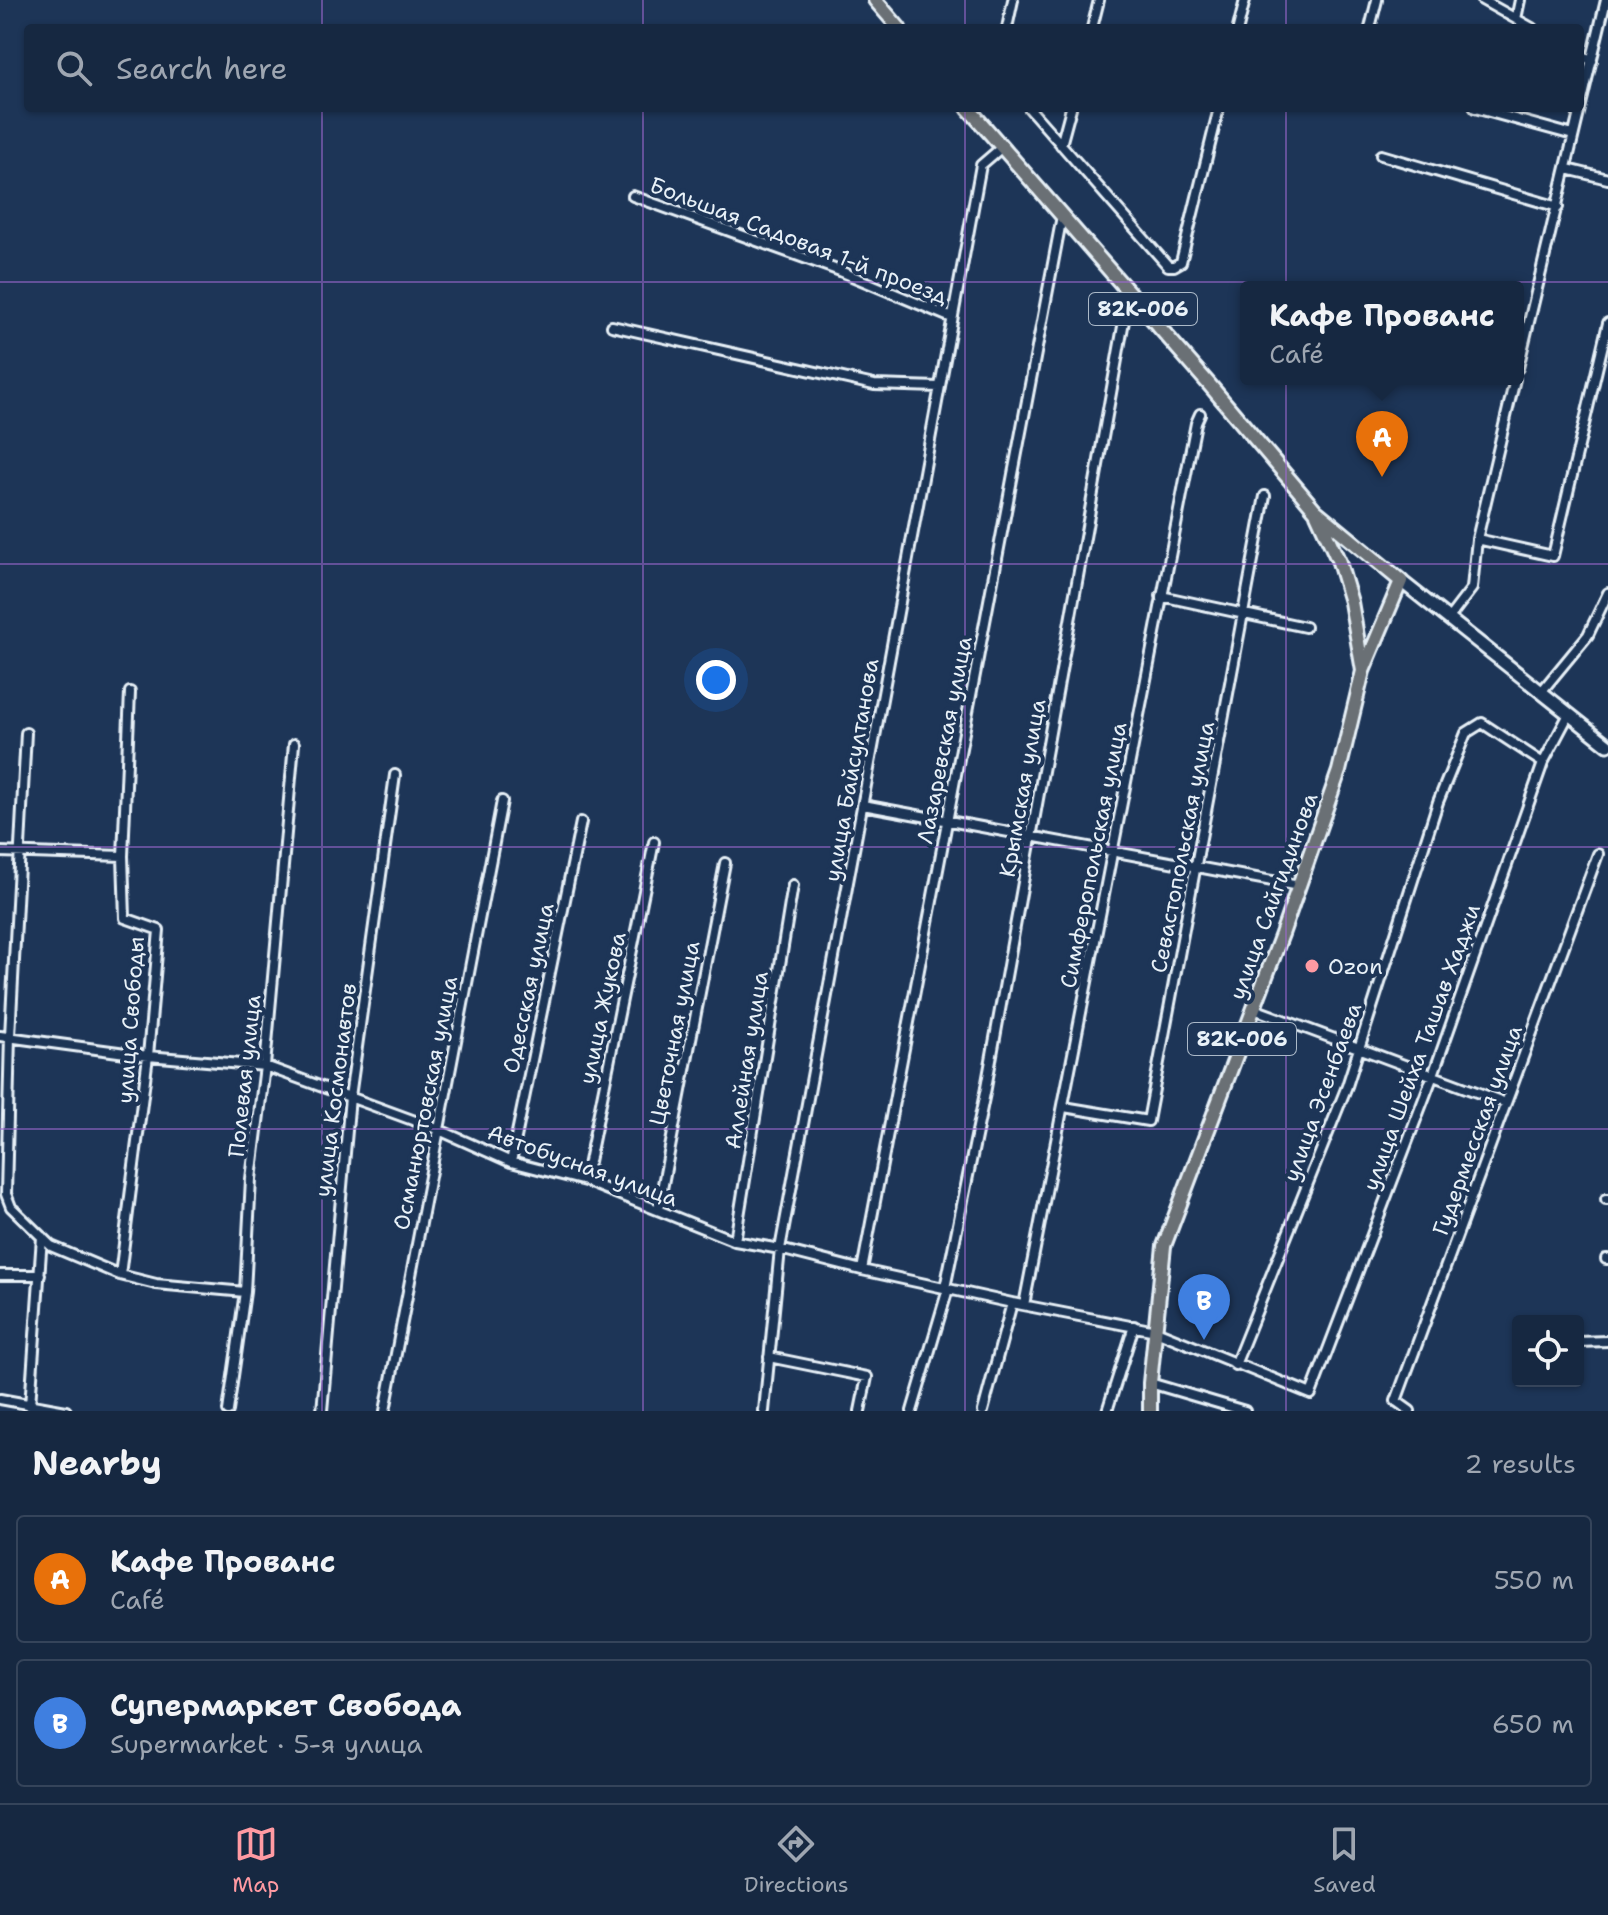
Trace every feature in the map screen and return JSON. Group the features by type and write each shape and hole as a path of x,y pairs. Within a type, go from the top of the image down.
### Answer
{"main road":[{"path":"875,0 896,24"},
{"name":"82К-006","path":"971,112 1316,511 1339,562 1351,602 1363,671"},
{"path":"1316,511 1608,745"},
{"name":"улица Сайгидинова","path":"1150,1411 1164,1246 1299,886 1339,771 1363,671 1401,581"}],"street":[{"path":"1008,24 1013,0"},
{"path":"1093,24 1099,0"},
{"path":"1239,24 1245,0"},
{"path":"1371,24 1377,0"},
{"path":"1482,0 1525,24"},
{"path":"1516,19 1520,0"},
{"path":"1584,92 1606,0"},
{"path":"1584,56 1592,61"},
{"path":"1032,112 1168,266 1181,262 1218,112"},
{"path":"1061,145 1070,112"},
{"path":"1490,112 1573,135"},
{"path":"1524,344 1579,112"},
{"name":"улица Байсултанова","path":"764,1411 780,1249 939,387 981,165 1002,147"},
{"path":"1381,155 1558,207"},
{"path":"1567,169 1608,179"},
{"name":"Большая Садовая 1-й проезд","path":"633,196 840,271 952,318"},
{"name":"Лазаревская улица","path":"862,1270 1062,216"},
{"name":"Крымская улица","path":"912,1411 947,1288 986,1088 1129,293"},
{"path":"1477,539 1553,556 1608,323"},
{"path":"612,326 874,385 939,387"},
{"path":"1449,618 1472,588 1477,539 1514,385"},
{"name":"Симферопольская улица","path":"1024,1305 1161,596 1200,414"},
{"name":"Севастопольская улица","path":"1064,1107 1148,1121 1265,496"},
{"path":"1541,692 1588,635 1608,593"},
{"path":"1161,596 1305,627"},
{"name":"улица Свободы","path":"120,1275 148,1056 159,930 125,918 123,856 130,692"},
{"name":"улица Шейха Ташав Хаджи","path":"1311,1394 1433,1075 1543,763 1569,714"},
{"name":"улица Эсенбаева","path":"1235,1365 1361,1047 1438,802 1466,733 1482,723 1543,763"},
{"path":"26,733 21,853 5,1036 6,1194 11,1207 51,1246 120,1275 156,1284 245,1292"},
{"name":"Полевая улица","path":"228,1411 245,1292 251,1179 265,1066 294,744"},
{"name":"улица Космонавтов","path":"322,1411 350,1097 395,775"},
{"name":"Османюртовская улица","path":"385,1411 502,801"},
{"path":"863,805 1299,886"},
{"name":"Одесская улица","path":"511,1162 581,822"},
{"name":"улица Жукова","path":"585,1181 654,842"},
{"path":"0,852 123,856"},
{"name":"Гудермесская улица","path":"1410,1411 1396,1401 1598,854"},
{"name":"Цветочная улица","path":"658,1210 725,863"},
{"name":"Аллейная улица","path":"735,1241 793,885"},
{"path":"1254,1009 1506,1103"},
{"name":"Автобусная улица","path":"5,1036 148,1056 265,1066 437,1129 511,1162 585,1181 735,1241 1012,1303 1156,1331 1311,1394"},
{"path":"30,1406 42,1237"},
{"path":"0,1275 40,1275"},
{"path":"983,1411 1012,1303"},
{"path":"1107,1411 1134,1326"},
{"path":"1584,1342 1608,1341"},
{"path":"769,1357 867,1377 860,1411"},
{"path":"1150,1383 1245,1411"},
{"path":"0,1399 66,1411"}],"place":[{"name":"Кафе Прованс","path":"1382,477"},
{"name":"Ozon","path":"1312,966"},
{"name":"Супермаркет Свобода","path":"1204,1340"}]}
